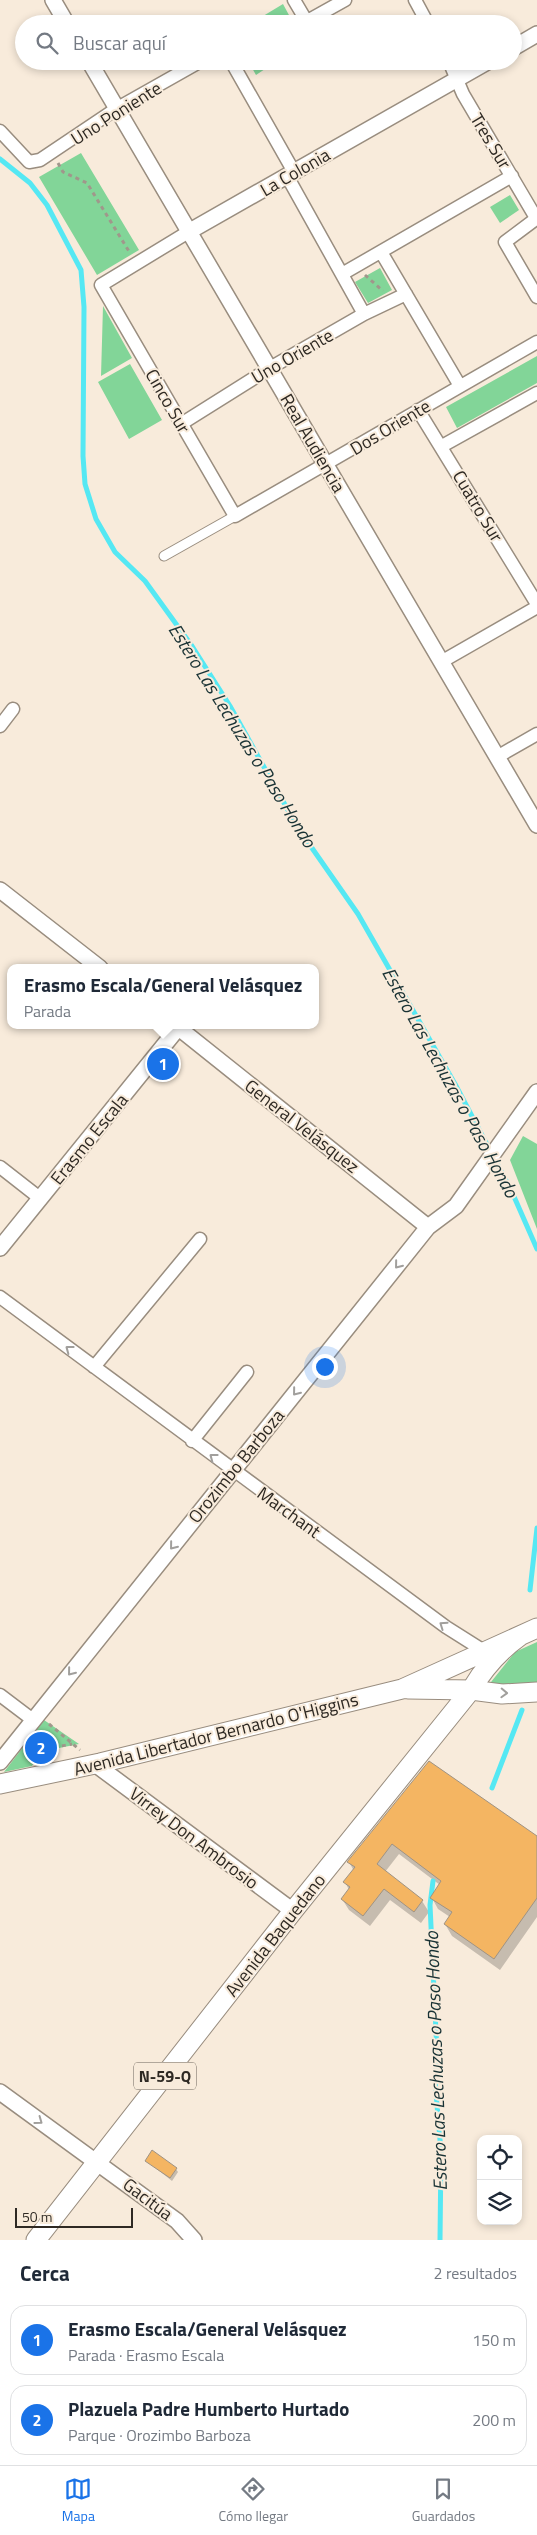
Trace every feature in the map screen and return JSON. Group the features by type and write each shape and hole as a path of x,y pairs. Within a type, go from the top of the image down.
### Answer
{"main road":[{"name":"Avenida Libertador Bernardo O'Higgins","path":"0,1784 97,1764 402,1689 529,1632"},
{"name":"Avenida Baquedano","path":"36,2240 293,1911 471,1690 496,1656 529,1632"},
{"name":"Avenida Libertador Bernardo O'Higgins","path":"402,1689 471,1690 502,1694 537,1692"}],"street":[{"path":"294,0 301,15"},
{"path":"318,15 345,0"},
{"path":"415,0 423,15"},
{"path":"55,1 62,15"},
{"path":"522,43 537,34"},
{"name":"Real Audiencia","path":"93,70 537,825"},
{"name":"Uno Poniente","path":"0,130 30,162 40,160 116,110 185,70"},
{"path":"236,70 364,314"},
{"name":"Tres Sur","path":"453,70 537,218"},
{"name":"La Colonia","path":"102,285 290,174 474,70"},
{"path":"342,274 512,176"},
{"path":"537,218 505,242 537,297"},
{"path":"381,252 460,386"},
{"name":"Cinco Sur","path":"102,285 235,516"},
{"name":"Uno Oriente","path":"181,424 270,368 364,314 406,294"},
{"name":"Dos Oriente","path":"164,556 326,465 537,342"},
{"path":"442,446 537,393"},
{"name":"Cuatro Sur","path":"418,410 442,446 537,605"},
{"path":"442,662 537,605"},
{"path":"0,726 13,709"},
{"path":"497,757 537,734"},
{"path":"0,890 95,964"},
{"name":"Erasmo Escala","path":"0,1248 41,1199 174,1029"},
{"name":"General Velásquez","path":"179,1029 428,1227"},
{"name":"Orozimbo Barboza","path":"0,1762 428,1227 448,1215 478,1177 537,1092"},
{"path":"0,1167 41,1199"},
{"path":"94,1367 200,1239"},
{"name":"Marchant","path":"0,1297 232,1471 446,1627 484,1651"},
{"path":"192,1441 247,1372"},
{"path":"0,1695 33,1720"},
{"name":"Virrey Don Ambrosio","path":"97,1764 293,1911"},
{"name":"Gacitúa","path":"0,2092 177,2221 194,2240"}],"path":[{"path":"53,153 63,172 87,183 136,264"},
{"path":"356,266 394,301"},
{"path":"50,1727 97,1764"},
{"path":"29,1764 34,1751 72,1744"}],"green space":[{"path":"283,4 289,15 265,15"},
{"path":"253,70 264,70 256,75"},
{"path":"81,153 139,250 97,275 39,177"},
{"path":"510,195 519,210 500,223 490,207"},
{"path":"380,268 392,290 368,303 355,282"},
{"path":"103,306 132,358 101,376"},
{"path":"537,356 537,383 457,428 446,407"},
{"path":"130,364 162,420 129,439 98,382"},
{"path":"523,1136 537,1144 537,1229 510,1160"},
{"path":"537,1642 537,1682 487,1687 515,1652"},
{"path":"44,1720 79,1744 39,1752 32,1766 4,1772"}],"building":[{"path":"429,1761 537,1836 537,1898 494,1959 444,1924 452,1912 430,1898 441,1881 392,1844 377,1864 423,1900 414,1912 384,1889 363,1916 341,1899 350,1887 343,1882 355,1867 347,1862"},
{"path":"152,2150 177,2168 170,2178 145,2161"}],"waterway":[{"name":"Estero Las Lechuzas o Paso Hondo","path":"0,159 30,183 47,205 81,270 84,307 83,456 85,484 96,519 115,552 145,581 192,646 230,706 298,828 358,914 455,1084 512,1192 537,1249"},
{"name":"Estero Las Lechuzas o Paso Hondo","path":"530,1590 537,1528"},
{"name":"Estero Las Lechuzas o Paso Hondo","path":"492,1788 522,1710"},
{"name":"Estero Las Lechuzas o Paso Hondo","path":"433,1881 430,1905 437,2053 435,2082 441,2151 440,2240"}],"place":[{"name":"Erasmo Escala/General Velásquez","path":"163,1064"},
{"name":"Plazuela Padre Humberto Hurtado","path":"41,1748"}]}
